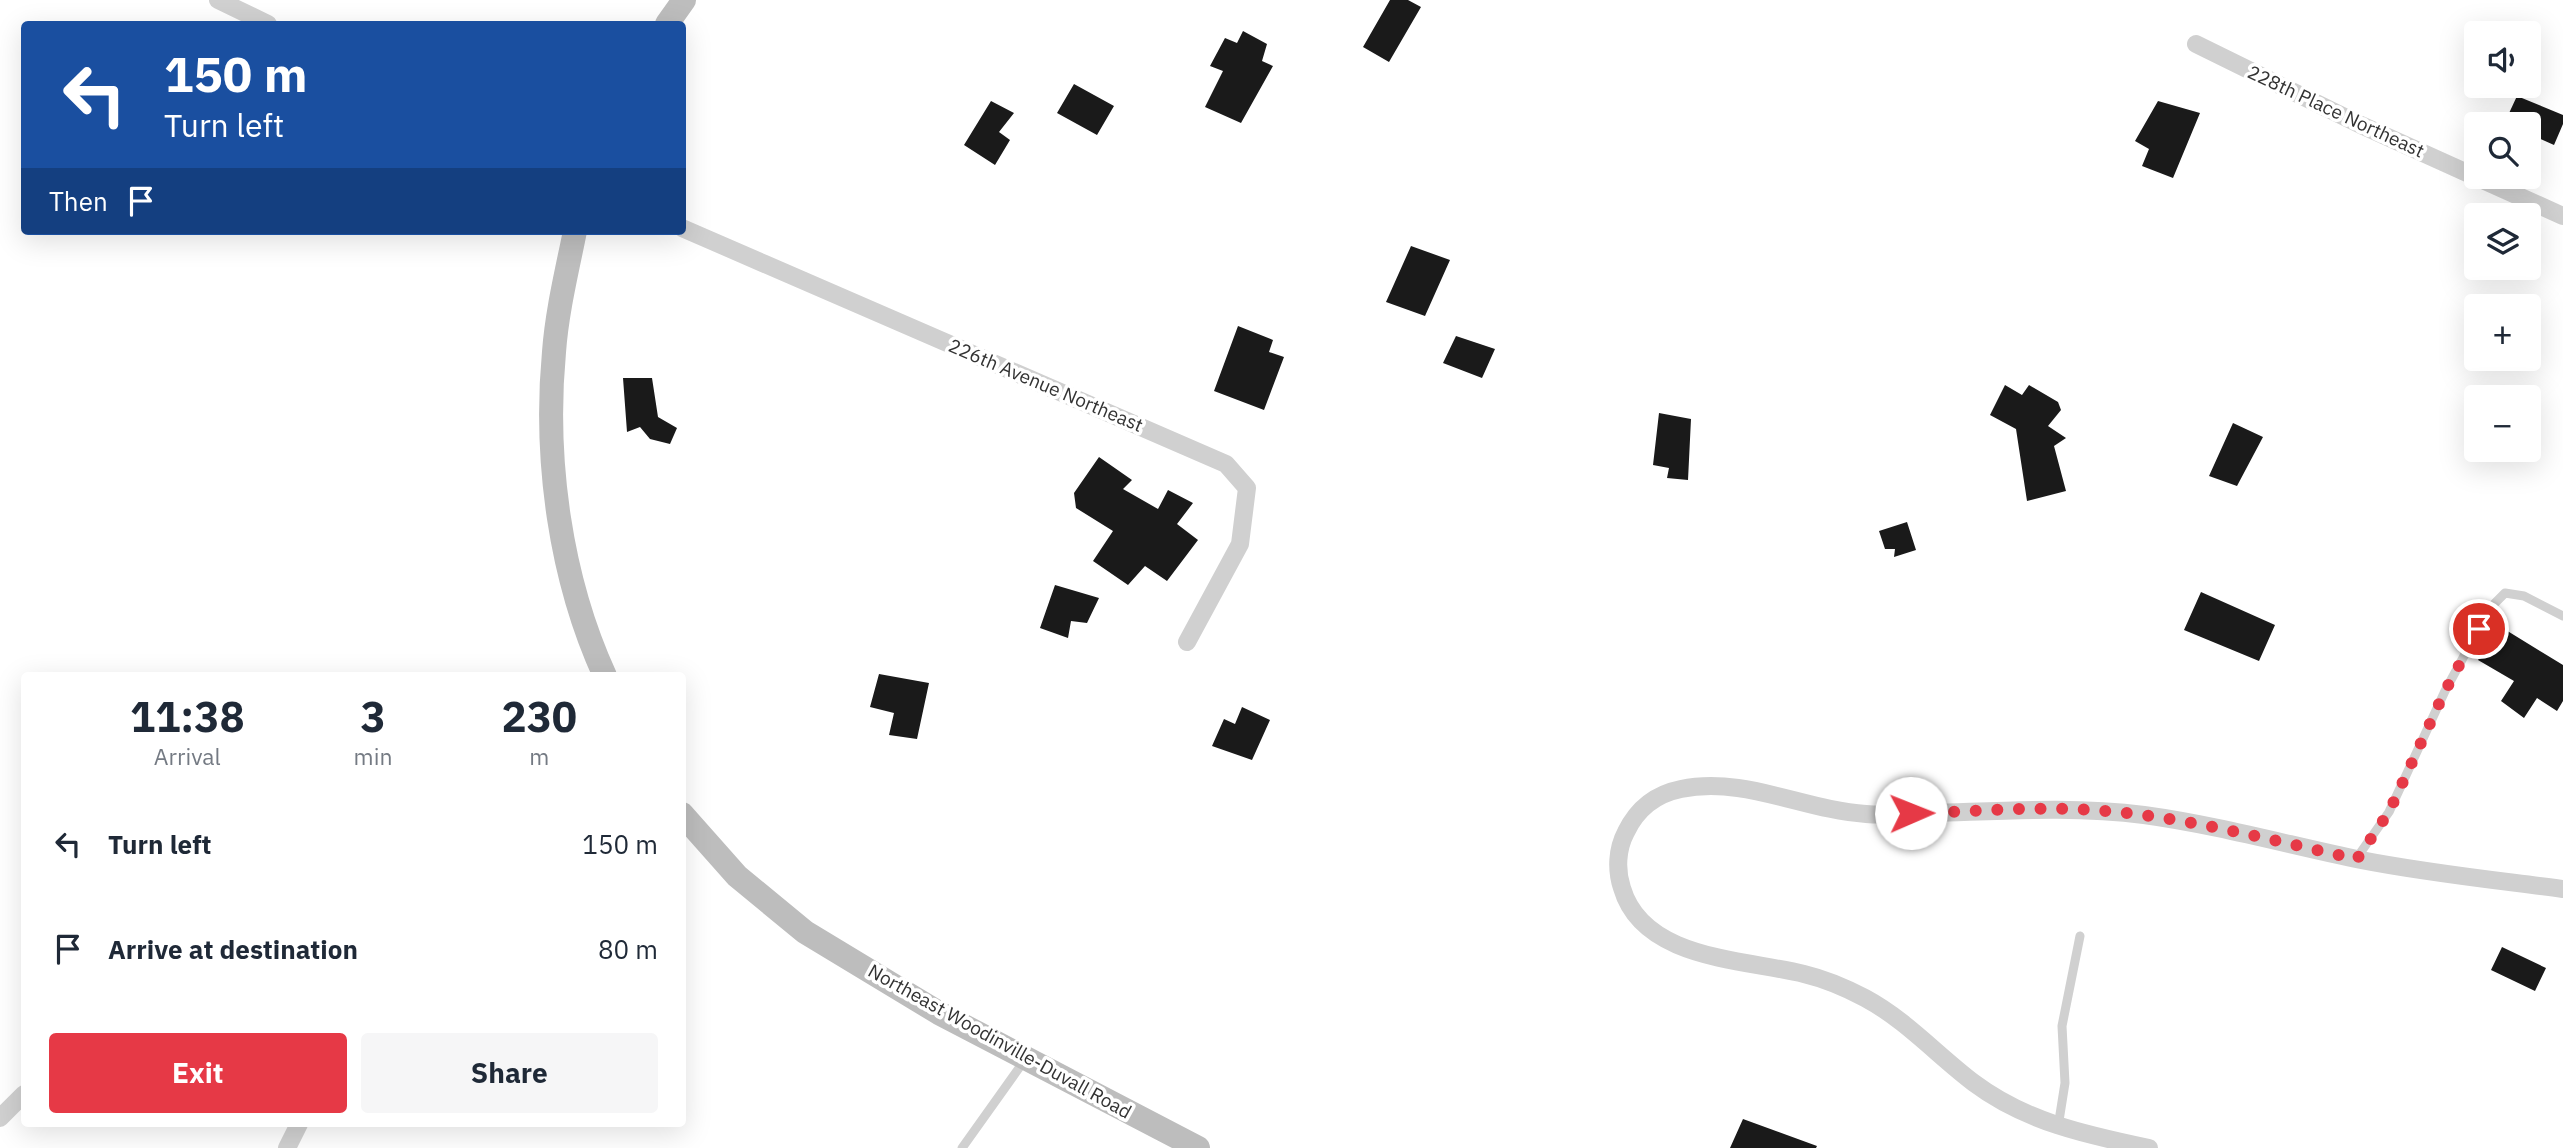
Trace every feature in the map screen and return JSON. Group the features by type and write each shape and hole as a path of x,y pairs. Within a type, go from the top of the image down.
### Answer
{"main road":[{"path":"669,21 684,0"},
{"path":"574,235 554,352 551,406 553,452 558,500 573,585 604,672"},
{"name":"Northeast Woodinville-Duvall Road","path":"686,819 737,876 805,932 939,1013 1198,1148"}],"street":[{"path":"218,0 262,21"},
{"name":"228th Place Northeast","path":"2196,44 2361,125 2464,172"},
{"name":"228th Place Northeast","path":"2503,189 2563,216"},
{"name":"226th Avenue Northeast","path":"686,230 1226,464 1247,488 1240,544 1187,642"},
{"path":"2149,1148 2058,1127 2001,1101 1975,1084 1897,1018 1834,983 1805,974 1710,955 1675,945 1653,932 1638,919 1621,885 1618,866 1622,840 1633,818 1646,805 1661,796 1678,789 1710,785 1748,789 1804,804 1866,814 2092,810 2147,816 2397,867 2563,889"},
{"path":"0,1118 21,1097"},
{"path":"288,1148 298,1127"}],"lane":[{"path":"2357,859 2389,812 2445,691 2490,608 2505,593 2524,596 2563,616"},
{"path":"2058,1127 2064,1083 2062,1026 2080,936"},
{"path":"962,1148 1026,1058"}],"building":[{"path":"1390,0 1408,0 1421,7 1389,62 1363,47"},
{"path":"1243,31 1267,44 1262,61 1273,66 1241,123 1205,107 1223,71 1210,66 1225,38 1237,43"},
{"path":"1074,84 1114,106 1097,135 1057,113"},
{"path":"2516,98 2522,98 2563,115 2563,124 2554,145 2541,139 2541,112 2510,112"},
{"path":"991,101 1014,113 999,132 1010,140 995,165 964,145"},
{"path":"2158,101 2200,113 2173,178 2142,166 2149,149 2135,141"},
{"path":"1411,246 1450,260 1425,316 1386,302"},
{"path":"1238,326 1273,340 1269,352 1284,357 1264,410 1214,391"},
{"path":"1456,336 1495,349 1482,378 1443,363"},
{"path":"623,378 652,378 658,417 677,428 670,444 650,439 640,427 627,432"},
{"path":"2005,385 2022,395 2029,385 2058,402 2061,410 2048,426 2066,438 2054,446 2066,491 2027,501 2016,429 1990,415"},
{"path":"1659,413 1691,419 1688,480 1667,478 1669,468 1653,465"},
{"path":"2233,423 2263,437 2237,486 2209,476"},
{"path":"1099,457 1132,480 1123,489 1158,509 1168,490 1193,503 1177,524 1198,540 1167,581 1145,566 1128,585 1093,561 1113,531 1076,508 1074,493"},
{"path":"1907,522 1916,550 1894,557 1895,549 1885,549 1879,531"},
{"path":"1055,585 1099,598 1087,623 1071,621 1068,638 1040,628"},
{"path":"2201,592 2275,625 2259,661 2184,630"},
{"path":"2501,627 2563,665 2563,701 2557,711 2537,698 2524,718 2501,701 2514,681 2478,660"},
{"path":"879,674 929,683 917,739 889,735 894,713 870,707"},
{"path":"1242,707 1270,720 1252,760 1212,746 1224,719 1235,724"},
{"path":"2502,947 2546,968 2535,991 2491,970"},
{"path":"1743,1119 1817,1146 1730,1148"}],"route":[{"path":"1911,813 2092,810 2147,816 2213,828 2357,859 2389,812 2445,691 2479,629"}]}
